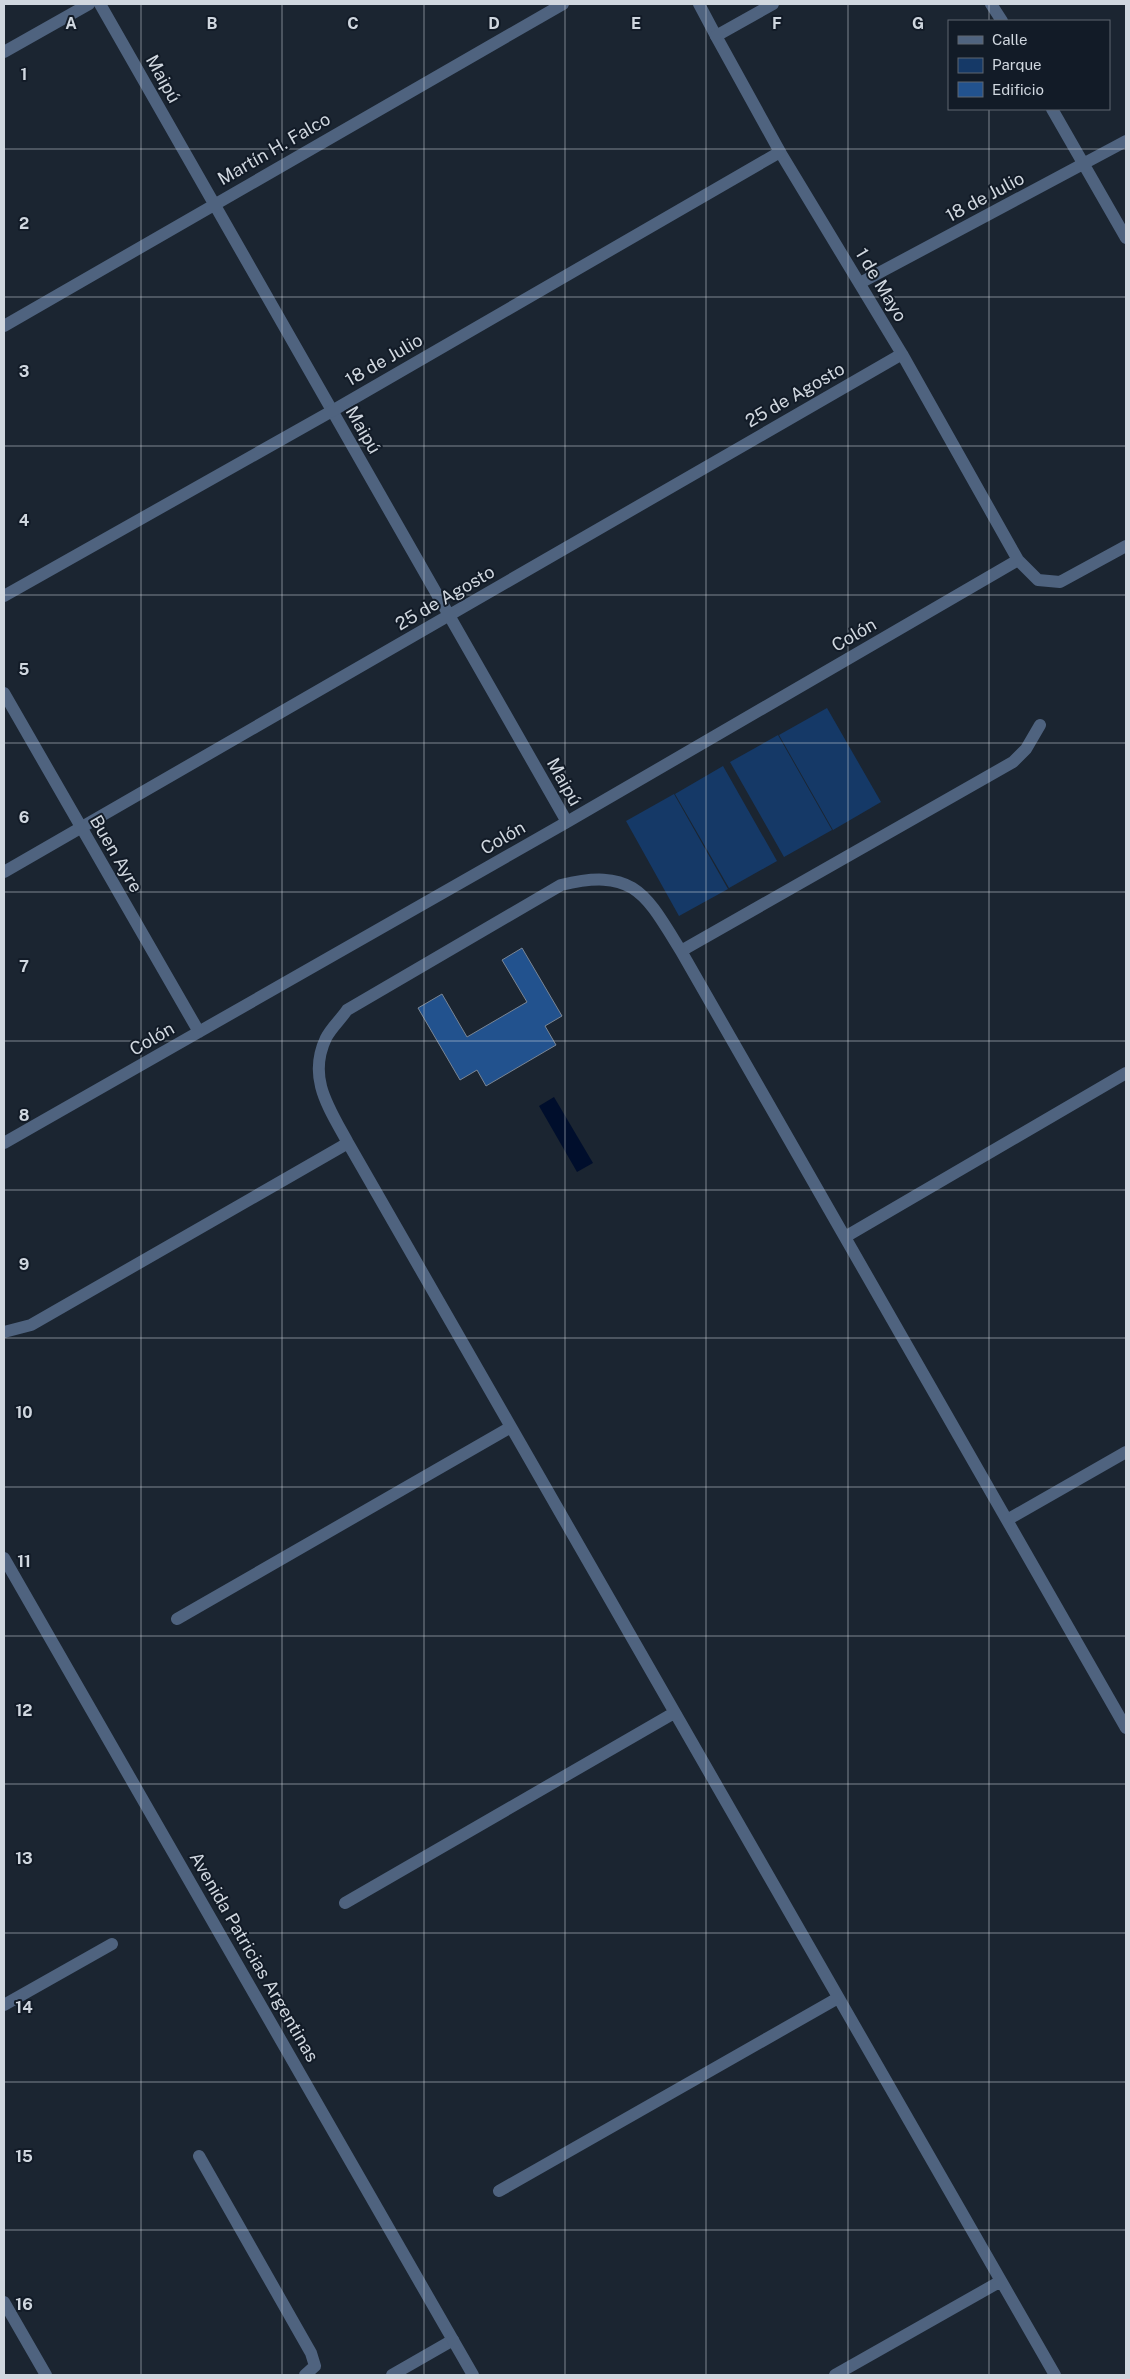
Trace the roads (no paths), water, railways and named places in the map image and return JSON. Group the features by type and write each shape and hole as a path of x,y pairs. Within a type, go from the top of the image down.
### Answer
{"street":[{"path":"4,52 89,4"},
{"name":"Maipú","path":"100,4 567,822"},
{"name":"Martín H. Falco","path":"4,326 563,4"},
{"name":"1 de Mayo","path":"698,4 780,152 902,354 1018,560 1038,580 1060,582 1126,546"},
{"path":"716,36 773,4"},
{"path":"991,4 1001,20"},
{"path":"1053,110 1126,238"},
{"name":"18 de Julio","path":"860,283 1126,141"},
{"name":"18 de Julio","path":"4,596 332,411 780,152"},
{"name":"25 de Agosto","path":"4,872 902,354"},
{"name":"Colón","path":"4,1144 567,822 1018,560"},
{"name":"Buen Ayre","path":"4,693 199,1032"},
{"path":"681,951 1013,762 1026,750 1040,725"},
{"path":"1055,2375 674,1713 348,1143 320,1090 317,1062 327,1037 347,1010 561,885 588,879 612,880 636,890 652,904 681,951 1126,1728"},
{"path":"845,1237 1126,1073"},
{"path":"4,1332 31,1325 348,1143"},
{"path":"177,1619 511,1427"},
{"path":"1007,1520 1126,1452"},
{"name":"Avenida Patricias Argentinas","path":"4,1558 473,2375"},
{"path":"345,1903 674,1713"},
{"path":"4,2005 112,1944"},
{"path":"499,2191 838,1998"},
{"path":"199,2156 311,2353 316,2366 305,2375"},
{"path":"835,2375 1001,2281"},
{"path":"4,2302 46,2375"},
{"path":"392,2375 453,2340"}]}
